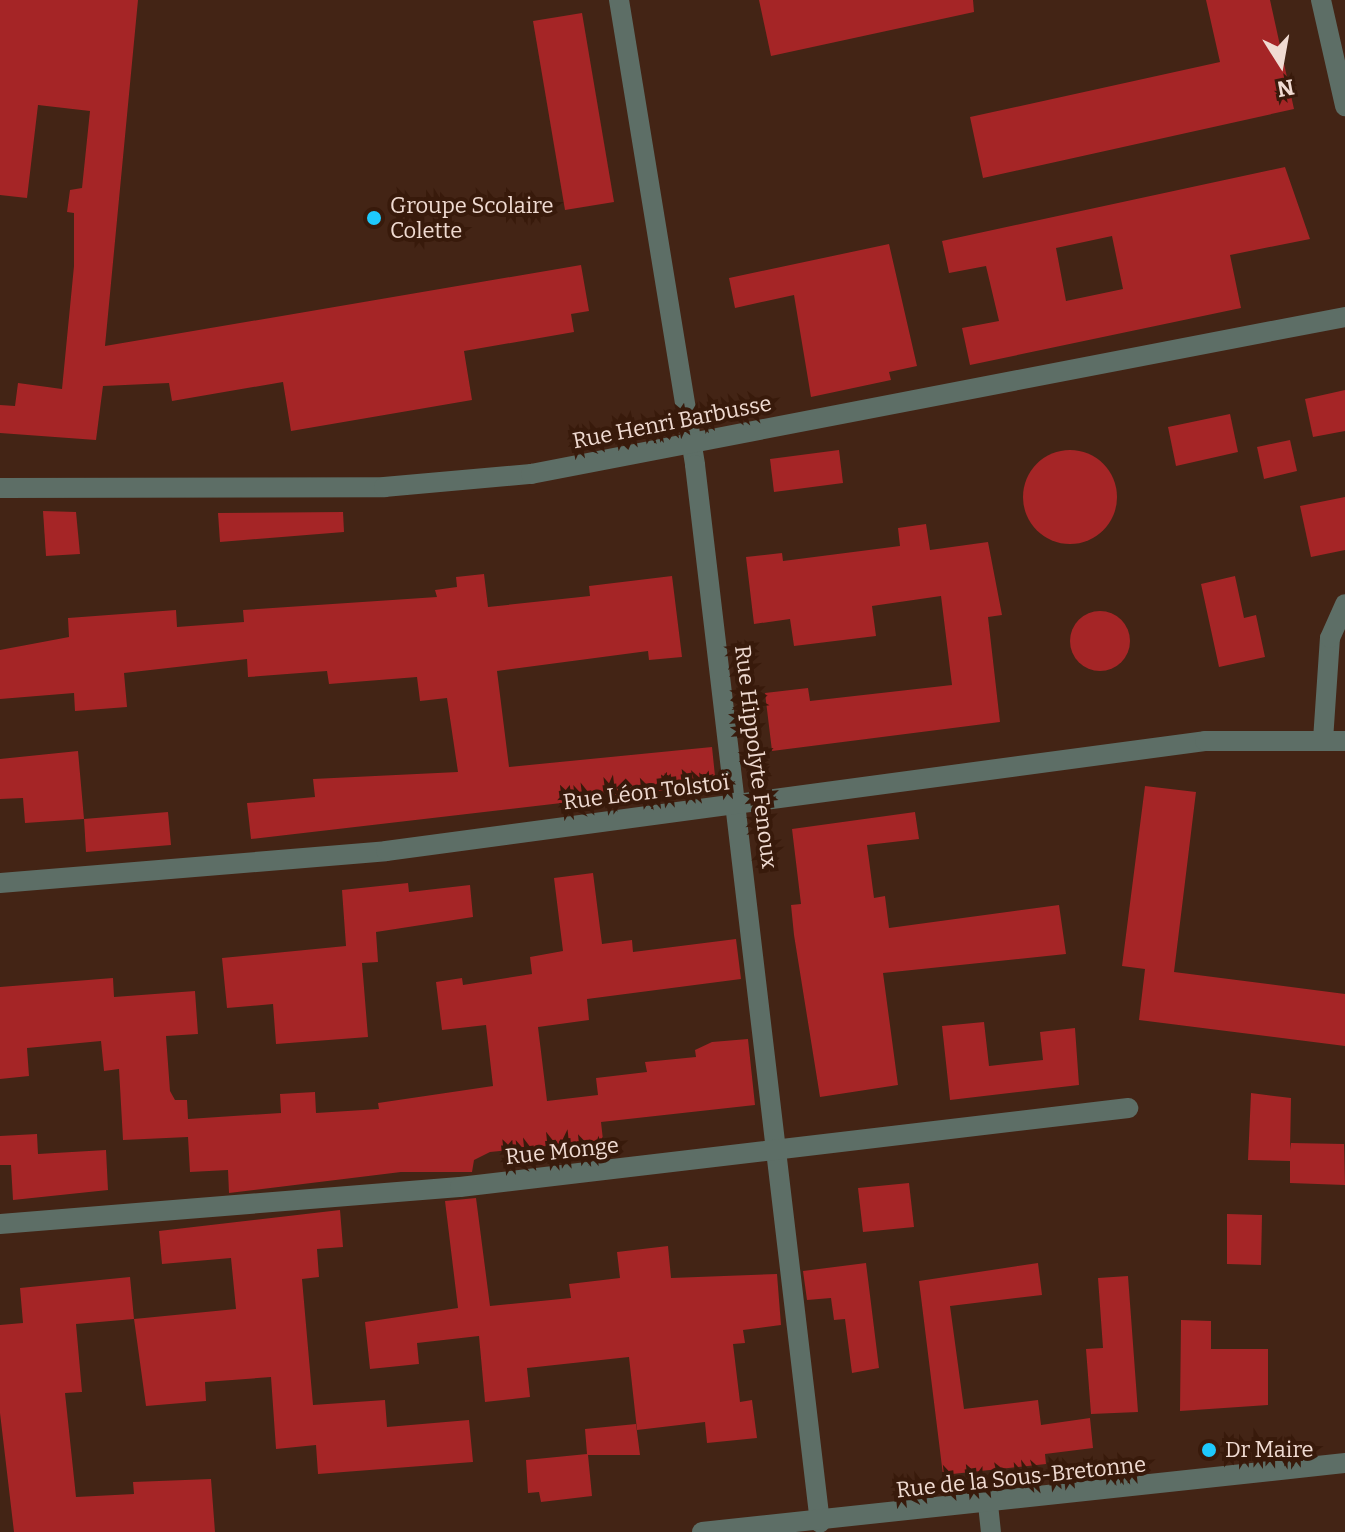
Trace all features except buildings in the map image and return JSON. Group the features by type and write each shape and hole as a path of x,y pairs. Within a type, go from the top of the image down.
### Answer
{"street":[{"name":"Rue Hippolyte Fenoux","path":"619,0 692,442 739,804 820,1523"},
{"path":"1321,0 1345,106"},
{"name":"Rue Henri Barbusse","path":"0,488 384,487 531,474 1345,317"},
{"path":"1323,740 1330,638 1345,604"},
{"name":"Rue Léon Tolstoï","path":"0,883 386,851 1205,741 1345,741"},
{"name":"Rue Monge","path":"0,1224 460,1187 1128,1108"},
{"name":"Rue de la Sous-Bretonne","path":"702,1532 820,1523 1345,1463"},
{"path":"988,1504 991,1532"}],"place":[{"name":"Groupe Scolaire Colette","path":"374,218"},
{"name":"Dr Maire","path":"1209,1450"}]}
